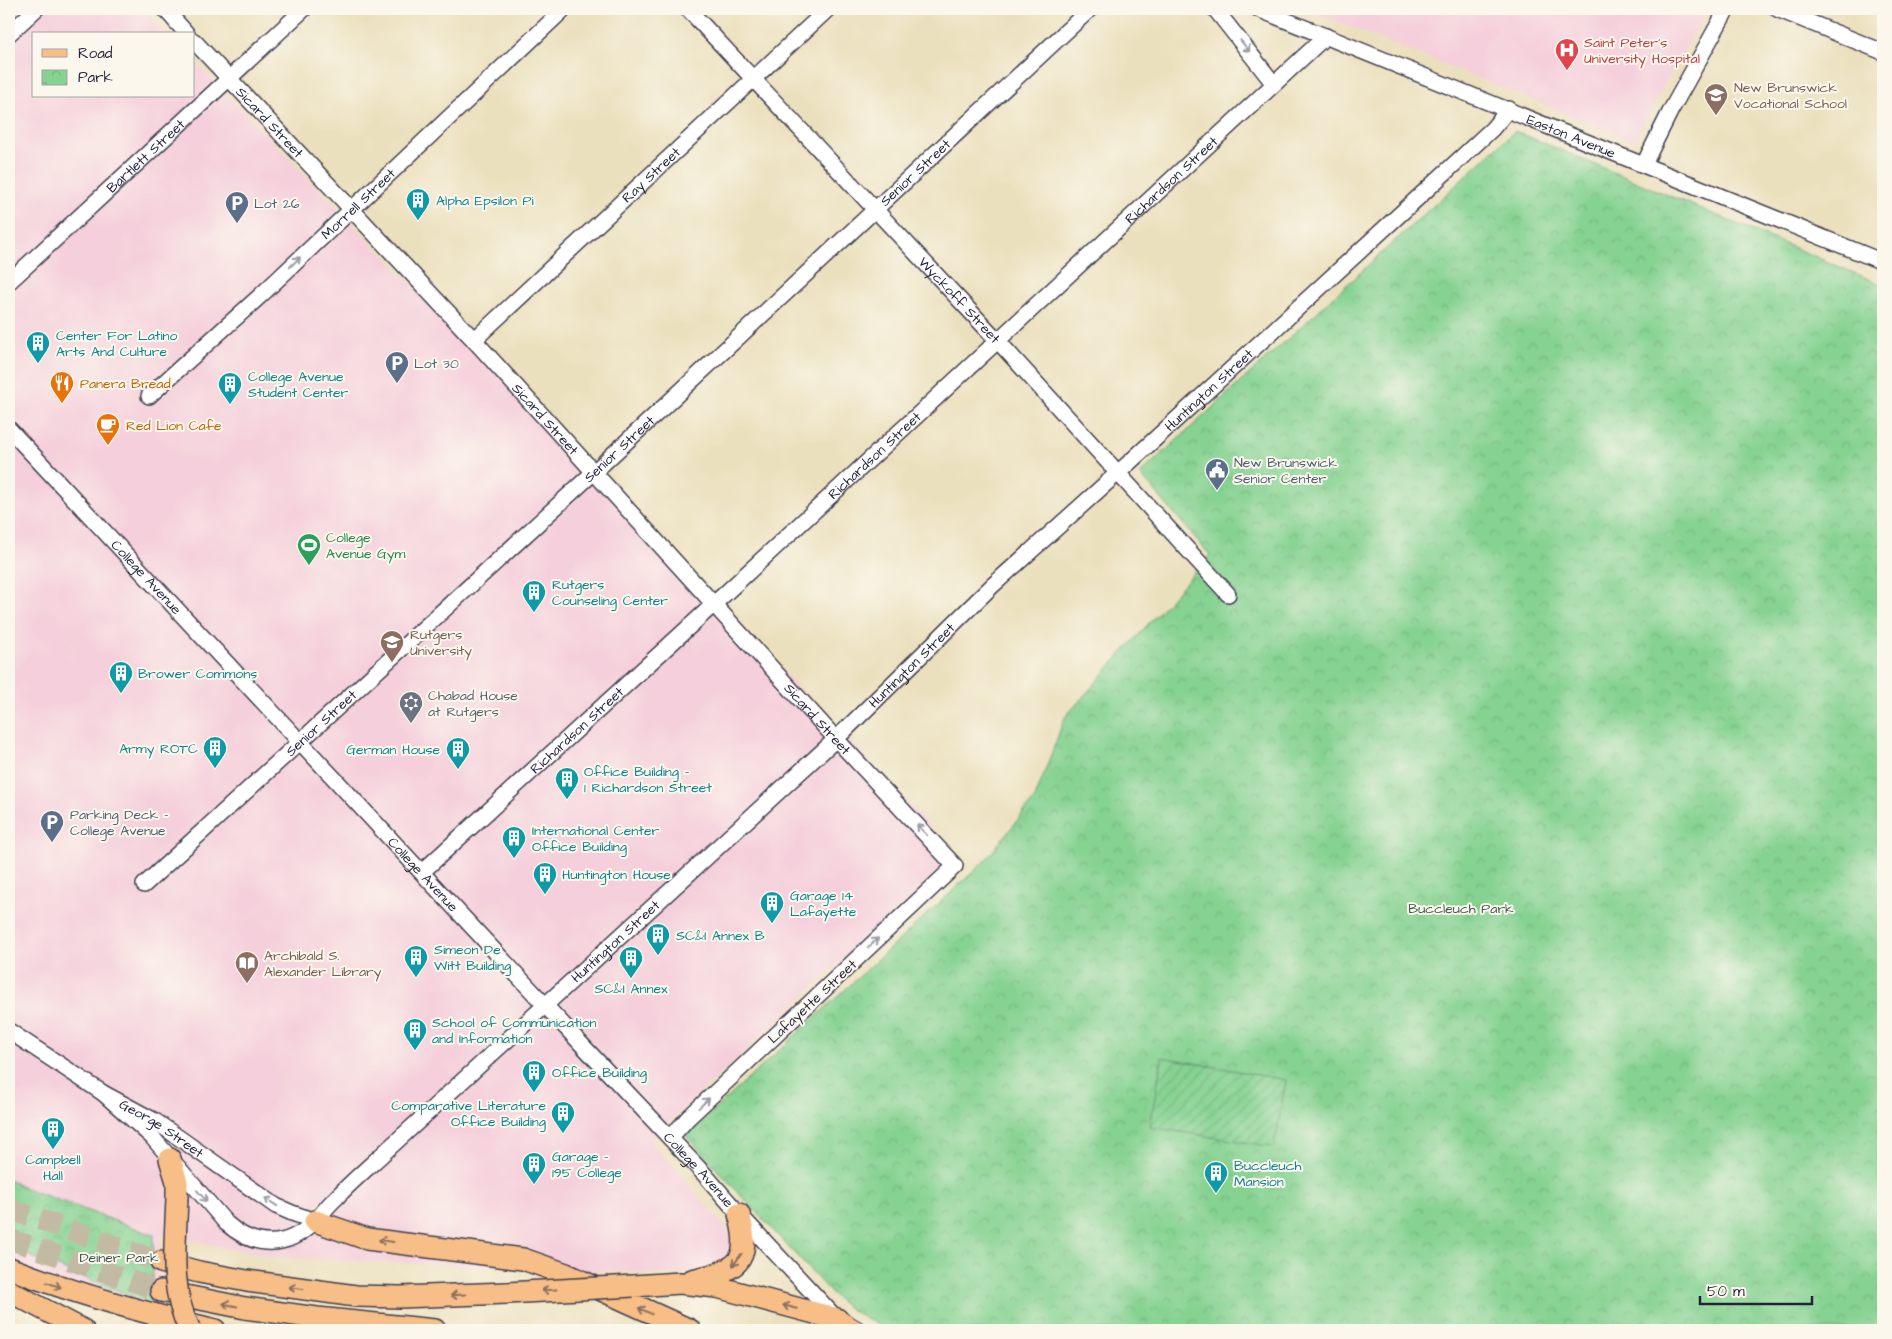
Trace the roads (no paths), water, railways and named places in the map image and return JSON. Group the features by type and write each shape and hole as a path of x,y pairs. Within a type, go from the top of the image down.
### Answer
{"highway":[{"path":"170,1159 177,1182 178,1196 174,1276 179,1302 190,1330"},
{"path":"680,1283 717,1274 732,1267 740,1260 744,1249 744,1232 739,1214"},
{"path":"315,1221 366,1238 523,1259 566,1274 690,1330"},
{"path":"161,1262 199,1272 247,1281 356,1296 400,1297 507,1293 680,1283 717,1287 837,1320"},
{"path":"9,1268 58,1287 153,1315 215,1330"},
{"path":"9,1291 83,1330"},
{"path":"161,1291 263,1310 435,1330"}],"main road":[{"path":"837,1320 856,1330"}],"street":[{"path":"9,34 36,9"},
{"path":"165,9 185,32"},
{"name":"Bartlett Street","path":"9,282 304,9"},
{"name":"Morrell Street","path":"149,396 260,296 564,9"},
{"name":"Wyckoff Street","path":"688,9 997,340 1228,594"},
{"name":"Ray Street","path":"474,340 828,9"},
{"name":"Senior Street","path":"144,885 594,472 1090,9"},
{"path":"1214,9 1274,84"},
{"name":"Easton Avenue","path":"1258,9 1883,262"},
{"path":"1644,164 1671,110 1727,9"},
{"path":"1777,9 1883,52"},
{"name":"Richardson Street","path":"422,872 1326,36"},
{"name":"Sicard Street","path":"195,42 474,340 836,739 955,866"},
{"name":"Huntington Street","path":"103,1093 152,1137 226,1223 237,1233 249,1239 272,1242 294,1238 315,1221 335,1198 836,739 992,586 1446,172 1509,109"},
{"name":"College Avenue","path":"9,429 718,1188 739,1214 837,1320"},
{"name":"Lafayette Street","path":"670,1138 688,1118 955,866"},
{"name":"George Street","path":"9,1030 103,1093 155,1122 276,1206 292,1214 315,1221"}],"tunnel":[{"path":"9,1209 161,1262"},
{"path":"9,1239 161,1291"}],"place":[{"name":"Saint Peter's University Hospital","path":"1567,71"},
{"name":"New Brunswick Vocational School","path":"1716,116"},
{"name":"Alpha Epsilon Pi","path":"418,221"},
{"name":"Lot 26","path":"237,224"},
{"name":"Center For Latino Arts And Culture","path":"38,364"},
{"name":"Lot 30","path":"397,384"},
{"name":"Panera Bread","path":"62,404"},
{"name":"College Avenue Student Center","path":"230,405"},
{"name":"Red Lion Cafe","path":"108,446"},
{"name":"New Brunswick Senior Center","path":"1217,491"},
{"name":"College Avenue Gym","path":"309,566"},
{"name":"Rutgers Counseling Center","path":"534,613"},
{"name":"Rutgers University","path":"392,663"},
{"name":"Brower Commons","path":"121,694"},
{"name":"Chabad House at Rutgers","path":"411,724"},
{"name":"Army ROTC","path":"215,769"},
{"name":"German House","path":"458,770"},
{"name":"Office Building - 1 Richardson Street","path":"567,800"},
{"name":"Parking Deck - College Avenue","path":"52,843"},
{"name":"International Center Office Building","path":"514,859"},
{"name":"Huntington House","path":"545,895"},
{"name":"Garage 14 Lafayette","path":"772,924"},
{"name":"SC&I Annex B","path":"658,956"},
{"name":"Simeon De Witt Building","path":"416,978"},
{"name":"SC&I Annex","path":"631,979"},
{"name":"Archibald S. Alexander Library","path":"247,984"},
{"name":"School of Communication and Information","path":"415,1051"},
{"name":"Office Building","path":"534,1093"},
{"name":"Comparative Literature Office Building","path":"563,1134"},
{"name":"Campbell Hall","path":"53,1150"},
{"name":"Garage - 195 College","path":"534,1185"},
{"name":"Buccleuch Mansion","path":"1216,1194"}],"park label":[{"name":"Buccleuch Park","path":"1461,908"},
{"name":"Deiner Park","path":"119,1257"}]}
